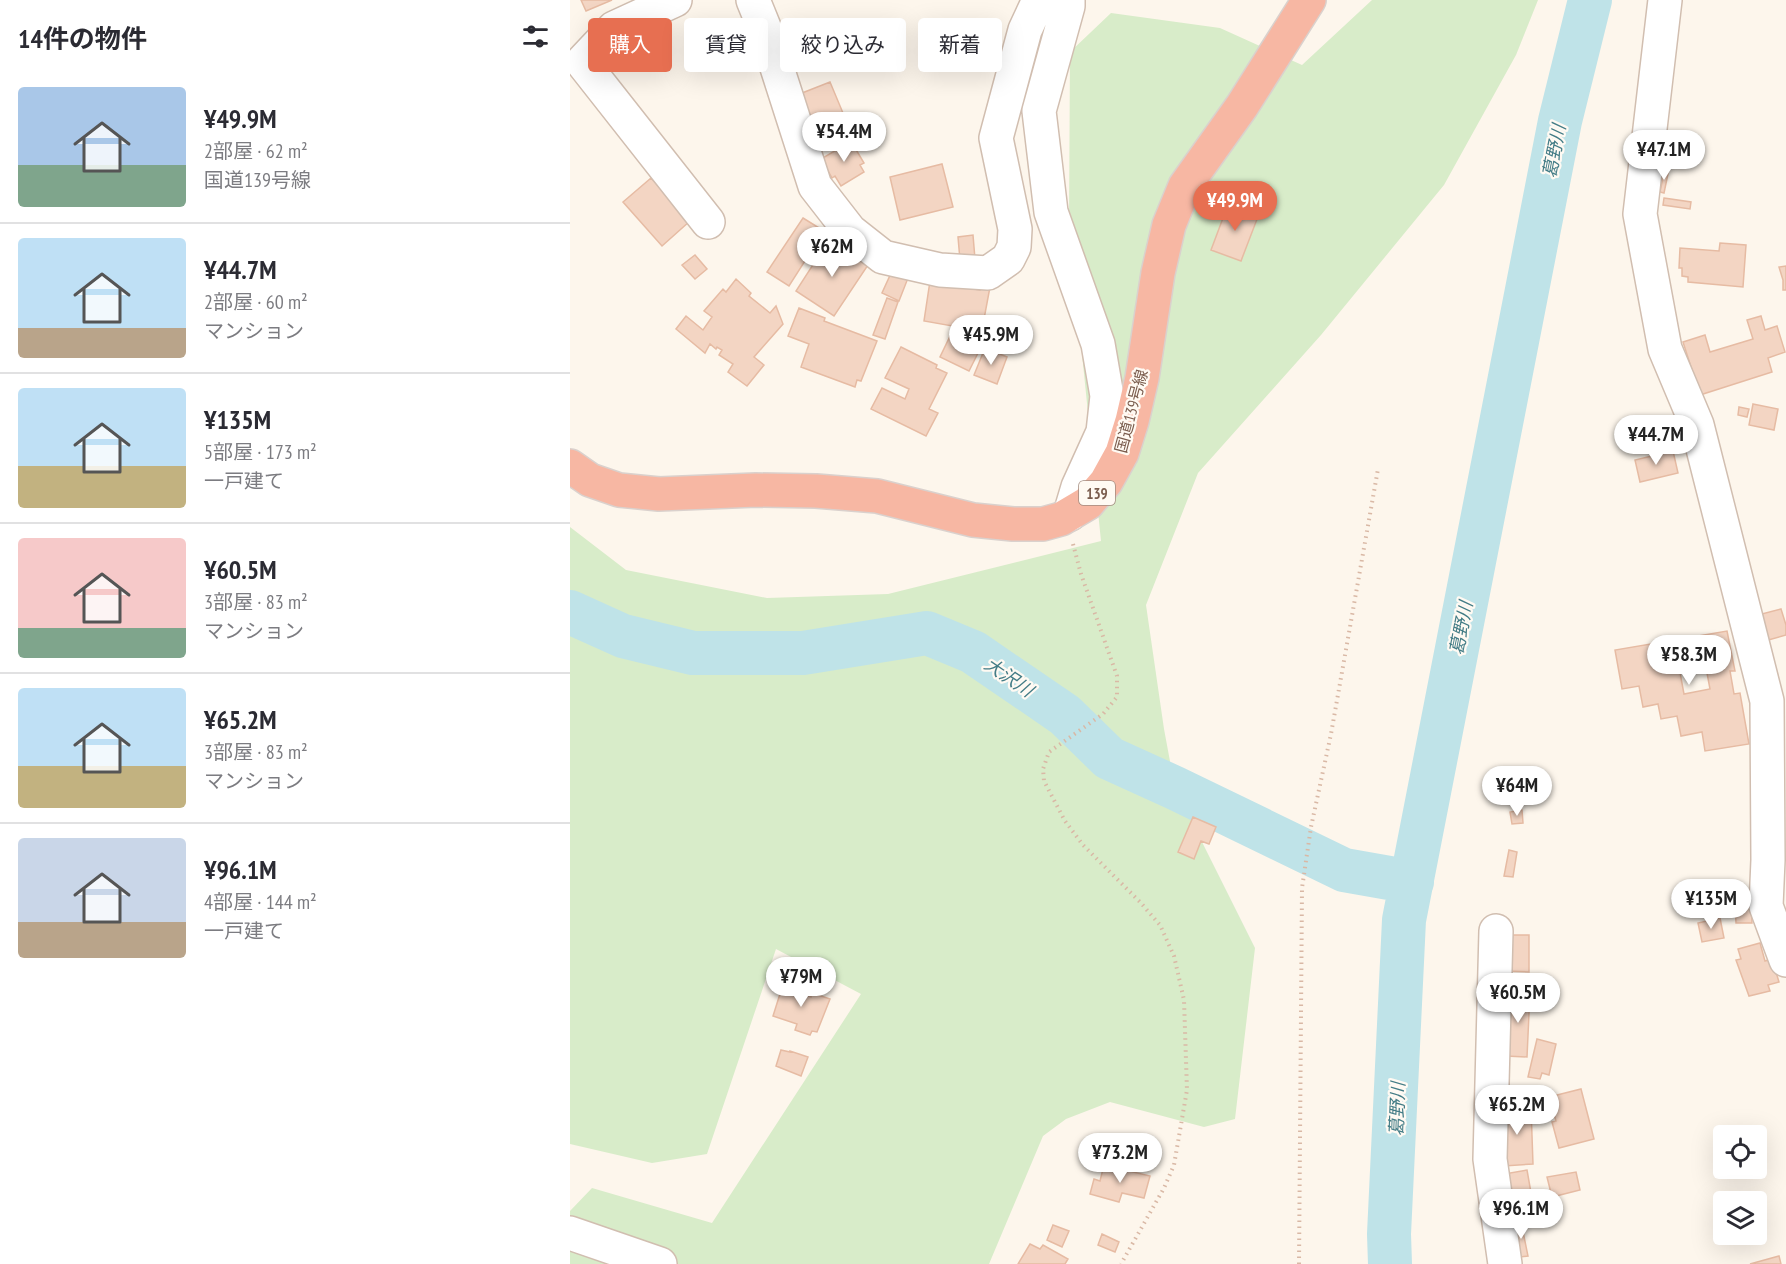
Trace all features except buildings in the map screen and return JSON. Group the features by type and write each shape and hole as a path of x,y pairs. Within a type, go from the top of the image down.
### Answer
{"highway":[{"name":"国道139号線","path":"570,466 590,480 619,490 649,493 816,491 877,495 973,520 1043,524 1066,516 1088,503 1107,482 1122,453 1132,421 1142,378 1150,320 1169,225 1185,186 1247,98 1309,0"}],"street":[{"path":"675,0 614,28 582,62 708,222"},
{"path":"753,0 764,27 815,186 850,231 883,257 940,270 988,273 1008,259 1014,247 1015,229 996,138 1025,30 1039,0"},
{"path":"1066,516 1103,432 1107,396 1098,344 1051,212 1040,111 1068,0"},
{"path":"1665,0 1640,214 1665,349 1697,425 1775,691 1767,713 1766,906 1786,960"},
{"path":"1496,930 1490,1159 1505,1264"},
{"path":"570,1233 660,1264"}],"path":[{"path":"1299,1264 1302,888 1311,827 1378,469"},
{"path":"1066,516 1081,574 1117,676 1117,697 1104,714 1049,752 1043,769 1044,781 1065,821 1083,845 1160,925 1174,956 1184,1000 1187,1090 1174,1165 1164,1188 1121,1264"}],"green space":[{"path":"1372,0 1538,0 1516,55 1444,185 1321,335 1198,473 1146,605 1175,788 1255,948 1235,1119 1204,1127 1110,1102 1066,1119 1043,1136 989,1264 570,1264 570,1211 592,1188 712,1223 861,994 776,949 707,1154 652,1163 570,1144 570,527 626,570 767,598 888,594 1101,541 1069,226 1070,52 1111,13 1220,28 1302,65"}],"waterway":[{"name":"葛野川","path":"1390,1264 1389,1234 1404,920 1560,121 1590,0"},
{"name":"大沢川","path":"570,612 623,636 693,653 803,653 927,633 973,652 1065,715 1109,758 1344,870 1412,882"}]}
